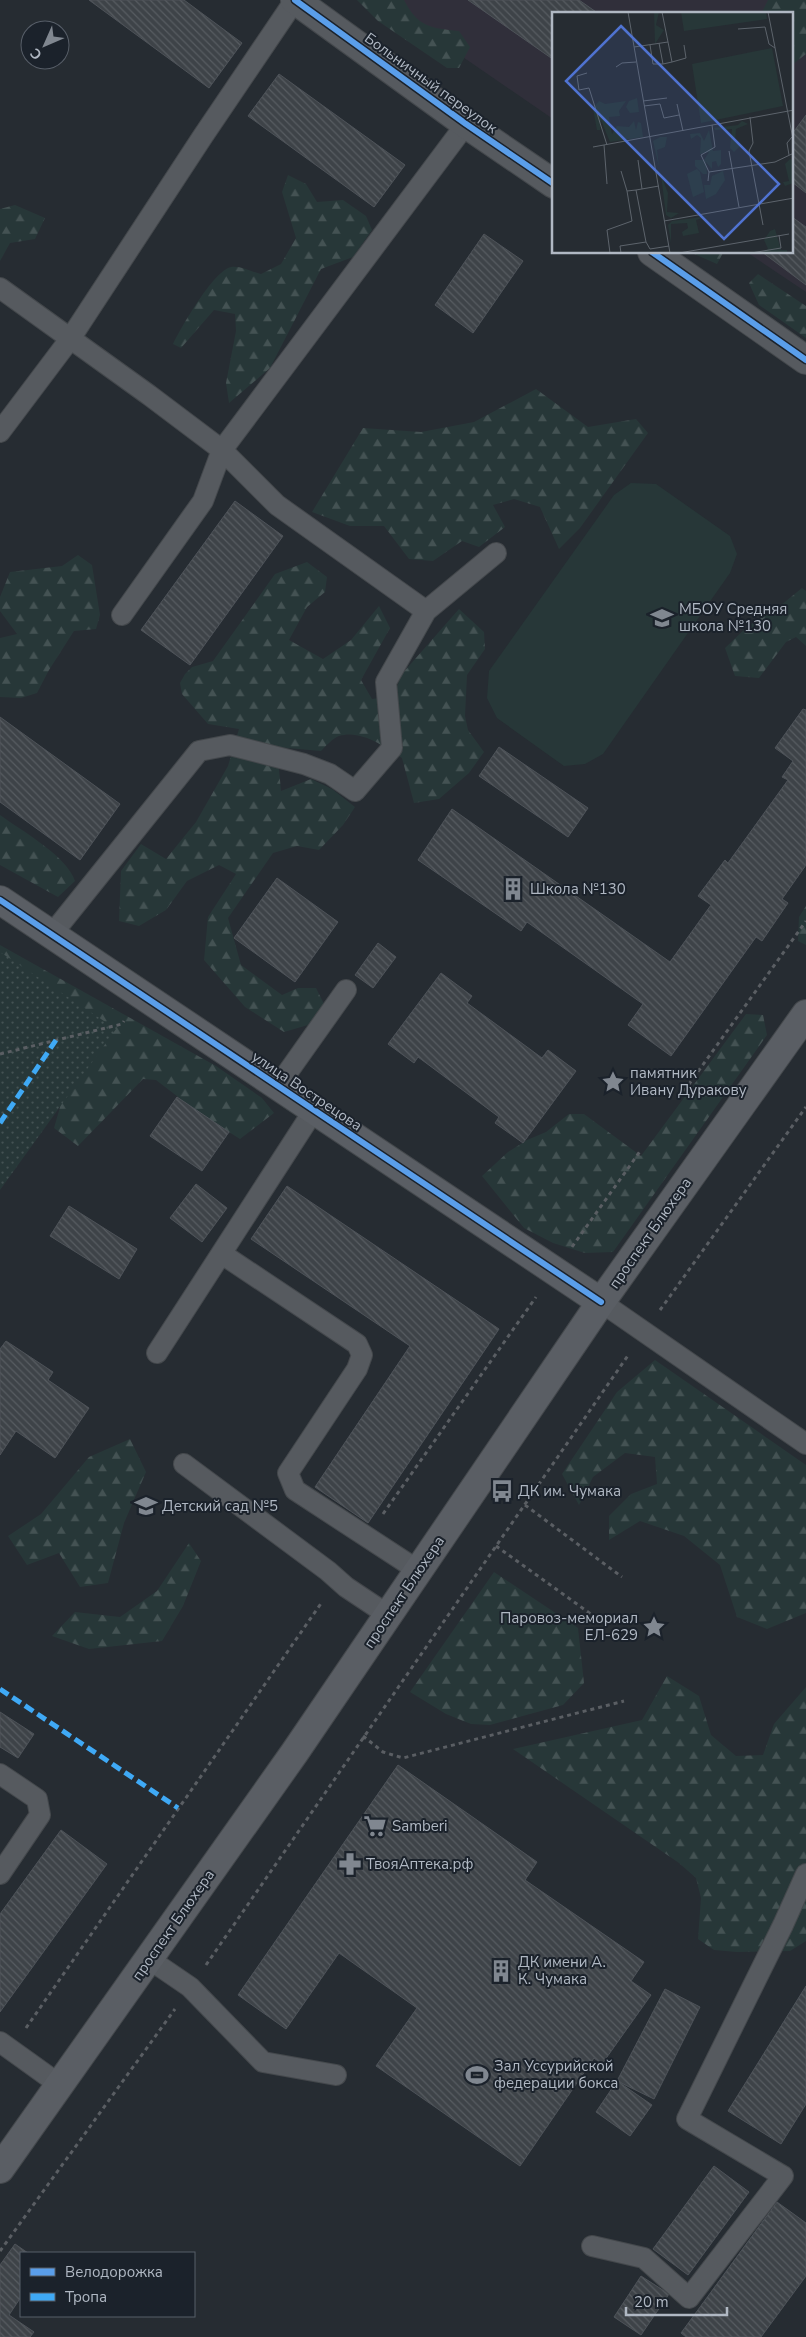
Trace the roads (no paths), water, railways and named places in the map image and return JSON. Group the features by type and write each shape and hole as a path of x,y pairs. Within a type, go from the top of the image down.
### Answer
{"main road":[{"name":"улица Вострецова","path":"0,900 601,1302"},
{"name":"проспект Блюхера","path":"0,2169 149,1959 419,1571 601,1302 806,1014"}],"street":[{"name":"Больничный переулок","path":"295,0 466,124 552,183"},
{"path":"655,254 806,360"}],"lane":[{"path":"0,432 70,339 295,0"},
{"path":"122,615 203,501 222,450 466,124"},
{"path":"0,288 222,450 277,505 426,611"},
{"path":"52,934 199,751 230,745 304,764 330,774 355,791 392,748 386,682 426,611 496,553"},
{"path":"278,1086 346,990"},
{"path":"157,1353 314,1110"},
{"path":"222,1254 357,1344 362,1355 358,1369 288,1473 296,1490 419,1571"},
{"path":"601,1302 806,1444"},
{"path":"184,1464 346,1586 388,1615"},
{"path":"0,1774 37,1799 40,1815 0,1874"},
{"path":"592,2246 644,2258 689,2298 783,2176 687,2119 783,1925 806,1874"},
{"path":"149,1959 190,1988 263,2062 336,2075"},
{"path":"5,2046 60,2085"}],"place":[{"name":"МБОУ Средняя школа №130","path":"662,618"},
{"name":"Школа №130","path":"513,889"},
{"name":"памятник Ивану Дуракову","path":"613,1082"},
{"name":"ДК им. Чумака","path":"502,1491"},
{"name":"Детский сад №5","path":"146,1506"},
{"name":"Паровоз-мемориал ЕЛ-629","path":"654,1627"},
{"name":"Samberi","path":"375,1826"},
{"name":"ТвояАптека.рф","path":"350,1864"},
{"name":"ДК имени А. К. Чумака","path":"501,1971"},
{"name":"Зал Уссурийской федерации бокса","path":"477,2075"}]}
